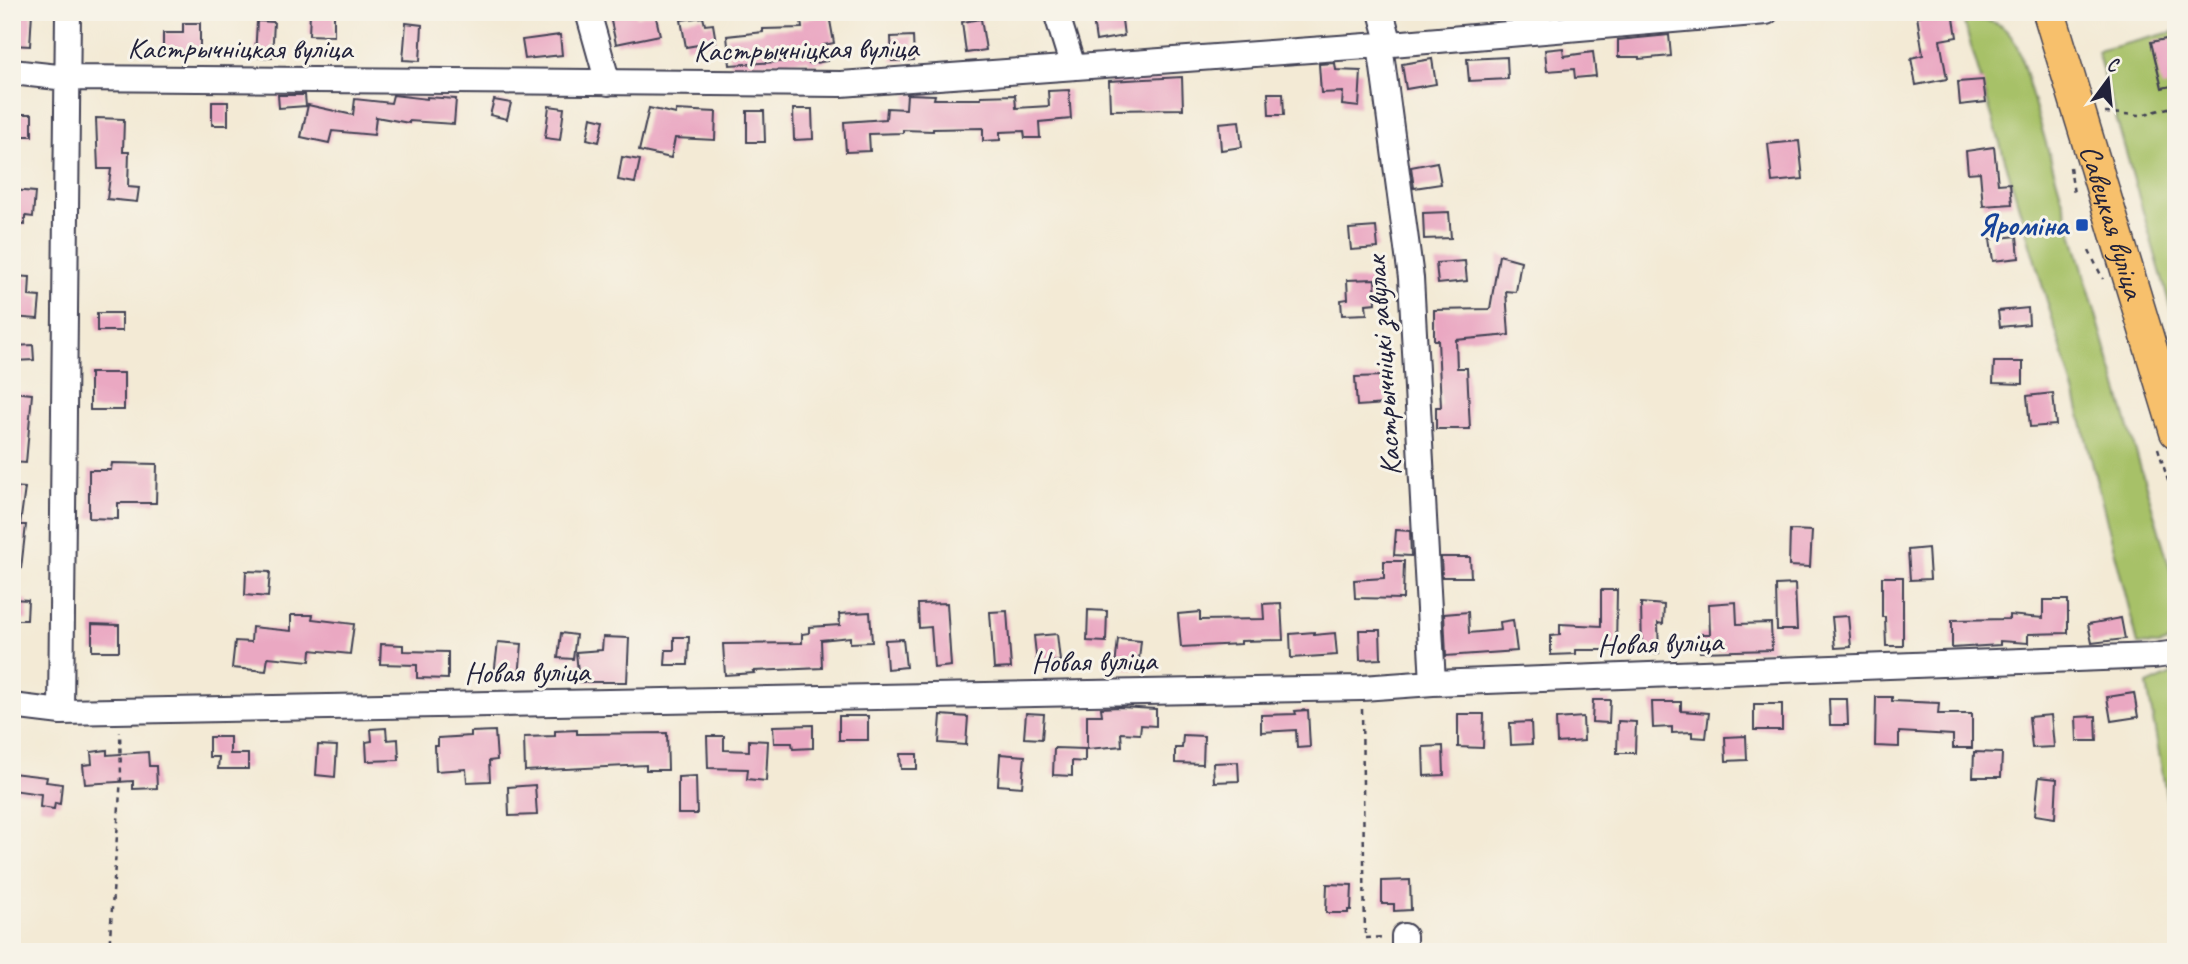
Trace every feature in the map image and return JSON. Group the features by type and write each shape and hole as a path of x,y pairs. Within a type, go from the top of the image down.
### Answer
{"main road":[{"name":"Савецкая вуліца","path":"2049,12 2176,432"}],"street":[{"path":"61,712 68,12"},
{"path":"588,12 608,83"},
{"path":"1056,12 1073,67"},
{"name":"Кастрычніцкі завулак","path":"1381,12 1411,278 1433,683"},
{"name":"Кастрычніцкая вуліца","path":"12,72 67,78 841,84 1385,44 1766,12"},
{"name":"Новая вуліца","path":"12,706 61,712 1362,688 2176,653"}],"path":[{"path":"2081,115 2141,115 2176,106"},
{"path":"1362,688 1365,938 1404,944"},
{"path":"109,952 121,777 122,711"}],"green space":[{"path":"1963,19 1983,20 1999,25 2011,35 2020,54 2176,589 2176,639 2159,645 2138,644 2075,395"},
{"path":"2176,31 2176,327 2097,51"},
{"path":"2176,672 2176,851 2147,685"}],"building":[{"path":"12,12 32,12 30,46 12,45"},
{"path":"310,12 334,12 334,36 309,35"},
{"path":"609,12 635,12 636,17 655,13 660,35 616,44"},
{"path":"1092,12 1121,12 1124,36 1096,41"},
{"path":"1953,12 1957,37 1940,40 1947,79 1916,85 1911,58 1923,55 1917,16"},
{"path":"829,15 834,43 824,45 827,61 809,64 808,60 730,65 727,36 763,32 763,29 802,28 801,20"},
{"path":"703,17 705,25 713,24 716,42 686,47 681,20"},
{"path":"981,19 986,50 966,53 962,22"},
{"path":"257,21 274,22 272,58 255,57"},
{"path":"183,23 200,23 200,52 163,52 163,33 183,33"},
{"path":"406,23 422,25 420,61 403,60"},
{"path":"560,35 562,55 525,59 522,40"},
{"path":"1669,35 1671,56 1639,59 1618,57 1618,40"},
{"path":"913,36 914,60 892,61 891,37"},
{"path":"2176,37 2176,85 2162,88 2151,42"},
{"path":"1563,48 1564,56 1593,52 1596,76 1575,78 1574,69 1547,71 1545,50"},
{"path":"1507,57 1508,79 1469,81 1467,59"},
{"path":"1432,59 1436,84 1406,89 1402,64"},
{"path":"1335,63 1336,70 1361,71 1359,107 1342,105 1343,92 1321,93 1319,64"},
{"path":"1182,77 1183,109 1110,110 1109,81"},
{"path":"1983,80 1986,102 1960,105 1958,82"},
{"path":"1069,90 1071,119 1039,122 1040,138 1025,138 1024,131 1000,132 1000,140 983,141 983,128 903,130 903,133 869,134 870,151 846,152 844,122 886,119 887,108 906,109 907,94 935,95 934,99 981,99 981,96 1015,95 1016,108 1049,106 1048,91"},
{"path":"1268,93 1283,93 1284,115 1269,115"},
{"path":"278,95 305,95 306,106 279,108"},
{"path":"393,95 456,99 454,124 409,123 376,117 374,135 332,131 329,143 301,137 308,105 353,115 355,99 391,103"},
{"path":"494,100 511,103 507,119 490,115"},
{"path":"212,102 228,102 228,125 212,125"},
{"path":"549,106 564,108 560,140 545,138"},
{"path":"649,108 676,114 676,110 716,112 715,140 675,138 671,158 639,151"},
{"path":"793,109 812,109 813,139 794,140"},
{"path":"747,111 764,111 765,142 747,142"},
{"path":"12,114 32,114 32,136 12,136"},
{"path":"591,117 604,120 599,142 587,139"},
{"path":"96,118 124,119 123,152 129,152 128,187 139,188 137,202 107,199 111,169 98,169"},
{"path":"1239,121 1242,147 1221,150 1219,123"},
{"path":"1799,141 1803,179 1772,182 1768,144"},
{"path":"1994,147 1998,184 2010,183 2012,204 1983,206 1980,172 1968,173 1966,151"},
{"path":"622,157 640,160 635,183 618,180"},
{"path":"1437,162 1441,184 1414,188 1411,167"},
{"path":"12,190 35,192 33,217 25,216 25,225 12,224"},
{"path":"1449,212 1451,238 1424,239 1423,213"},
{"path":"1376,227 1378,248 1351,250 1349,229"},
{"path":"2017,236 2019,258 1993,261 1990,239"},
{"path":"1499,255 1521,261 1516,292 1506,291 1509,335 1456,340 1457,368 1467,368 1470,429 1436,429 1436,407 1441,407 1438,340 1434,340 1434,310 1490,309"},
{"path":"1465,261 1467,281 1438,284 1436,263"},
{"path":"12,276 30,277 29,296 40,297 38,319 12,317"},
{"path":"1375,279 1376,303 1366,304 1367,314 1342,315 1341,300 1348,299 1347,280"},
{"path":"2028,308 2029,324 2000,327 1998,311"},
{"path":"97,313 122,313 122,331 97,331"},
{"path":"33,345 34,360 14,361 14,346"},
{"path":"1994,362 2023,362 2023,384 1993,383"},
{"path":"90,373 124,373 124,410 90,410"},
{"path":"1384,376 1386,404 1357,406 1355,377"},
{"path":"12,392 32,394 26,463 12,462"},
{"path":"2053,393 2056,425 2030,427 2027,396"},
{"path":"112,463 157,464 156,503 118,503 118,519 89,518 89,470 111,470"},
{"path":"12,487 25,488 20,525 26,525 21,569 12,568"},
{"path":"1396,530 1410,531 1411,556 1394,555"},
{"path":"1790,530 1812,531 1810,567 1789,566"},
{"path":"1928,548 1930,579 1910,580 1908,550"},
{"path":"1441,557 1470,557 1471,577 1442,577"},
{"path":"1384,561 1404,561 1403,599 1355,598 1354,580 1384,578"},
{"path":"246,571 270,572 268,597 245,595"},
{"path":"1882,577 1903,577 1903,646 1886,646 1885,617 1882,617"},
{"path":"1795,584 1797,630 1777,630 1776,585"},
{"path":"1601,590 1617,590 1616,650 1576,650 1576,654 1551,655 1551,636 1560,635 1560,624 1601,626"},
{"path":"12,599 28,600 27,620 12,620"},
{"path":"2043,600 2068,600 2068,633 2028,634 2028,643 2000,641 2000,645 1952,648 1952,620 2009,619 2009,615 2043,618"},
{"path":"1736,602 1737,624 1771,623 1772,650 1700,652 1699,634 1710,634 1709,604"},
{"path":"947,603 951,666 934,668 931,627 919,628 918,604"},
{"path":"1281,603 1283,640 1181,647 1178,614 1200,612 1200,620 1264,619 1263,604"},
{"path":"1641,603 1664,605 1663,624 1658,623 1659,653 1642,654"},
{"path":"1088,610 1107,611 1106,642 1087,641"},
{"path":"1007,611 1011,668 994,669 990,612"},
{"path":"870,612 872,642 850,643 850,637 821,640 822,668 725,675 723,644 802,643 802,634 809,633 809,627 840,625 839,614"},
{"path":"1468,612 1469,633 1501,630 1500,622 1513,620 1517,651 1446,656 1444,614"},
{"path":"291,615 313,615 312,619 354,624 350,654 311,650 310,661 268,657 266,671 232,668 235,641 251,642 252,627 291,631"},
{"path":"1848,616 1851,647 1835,648 1832,617"},
{"path":"2121,618 2125,639 2092,643 2088,624"},
{"path":"92,624 119,625 119,651 92,651"},
{"path":"1359,630 1380,630 1381,659 1360,660"},
{"path":"1314,632 1314,635 1335,633 1337,655 1291,658 1290,634"},
{"path":"561,633 576,635 573,659 558,658"},
{"path":"1057,634 1060,661 1037,664 1034,636"},
{"path":"603,637 629,638 627,682 579,682 576,652 602,650"},
{"path":"674,637 689,637 688,665 665,665 666,650 674,650"},
{"path":"903,639 906,667 887,669 885,640"},
{"path":"1118,639 1141,641 1138,669 1115,667"},
{"path":"498,642 522,644 519,677 494,675"},
{"path":"381,644 403,645 403,651 448,652 448,679 417,678 417,665 380,664"},
{"path":"2134,693 2138,717 2111,721 2107,697"},
{"path":"1876,697 1892,697 1892,701 1939,703 1938,714 1972,714 1972,748 1953,748 1953,735 1899,732 1899,747 1875,746"},
{"path":"1829,699 1847,699 1848,725 1830,725"},
{"path":"1593,700 1610,700 1609,723 1592,722"},
{"path":"1652,702 1681,702 1681,711 1709,713 1706,738 1692,737 1692,732 1672,733 1672,727 1653,728"},
{"path":"1754,704 1782,704 1782,730 1754,730"},
{"path":"1101,708 1156,709 1156,726 1141,725 1140,734 1121,733 1122,746 1087,749 1087,715 1102,715"},
{"path":"1308,710 1310,747 1297,748 1296,730 1261,732 1261,715 1296,714 1295,711"},
{"path":"1026,713 1044,714 1042,739 1024,738"},
{"path":"1458,714 1484,714 1483,748 1458,747"},
{"path":"941,715 968,717 966,745 939,743"},
{"path":"2051,715 2054,747 2032,748 2029,717"},
{"path":"839,716 868,716 868,740 839,740"},
{"path":"2096,716 2097,741 2077,741 2076,717"},
{"path":"1583,717 1584,741 1557,743 1556,719"},
{"path":"1618,721 1636,722 1635,753 1617,753"},
{"path":"1531,722 1532,744 1511,745 1510,723"},
{"path":"813,725 813,748 793,749 792,743 774,743 773,726"},
{"path":"386,728 387,740 398,739 399,760 367,761 366,742 372,741 371,729"},
{"path":"577,730 577,734 667,733 668,770 646,770 646,765 525,771 524,737 555,736 555,731"},
{"path":"495,731 497,760 489,761 490,781 467,782 466,769 436,771 435,746 438,746 438,738"},
{"path":"1183,735 1204,736 1203,764 1175,763 1175,748 1182,748"},
{"path":"707,736 724,736 724,750 749,751 749,740 768,741 766,781 747,779 748,769 708,768"},
{"path":"1746,736 1747,760 1726,761 1725,737"},
{"path":"209,737 230,737 230,754 248,754 248,769 218,769 219,757 209,757"},
{"path":"318,745 337,746 335,777 316,775"},
{"path":"1443,746 1444,775 1424,776 1423,747"},
{"path":"1054,748 1085,749 1085,762 1072,761 1072,776 1053,775"},
{"path":"107,750 107,755 148,752 149,766 156,766 157,788 133,789 133,781 85,784 83,765 92,764 91,752"},
{"path":"1974,752 2002,753 2001,777 1973,777"},
{"path":"900,754 917,754 917,769 901,769"},
{"path":"1000,754 1025,756 1022,787 998,785"},
{"path":"1238,762 1239,781 1214,782 1213,763"},
{"path":"12,773 47,777 46,782 62,784 60,804 55,803 54,809 40,807 41,794 12,790"},
{"path":"696,776 697,814 678,814 678,777"},
{"path":"2039,777 2057,779 2055,818 2035,815"},
{"path":"535,785 537,815 509,816 508,787"},
{"path":"1410,880 1411,910 1394,911 1394,904 1382,904 1382,881"},
{"path":"1327,884 1352,885 1351,910 1348,910 1348,913 1326,913"}],"place":[{"name":"Яроміна","path":"2082,225"}]}
